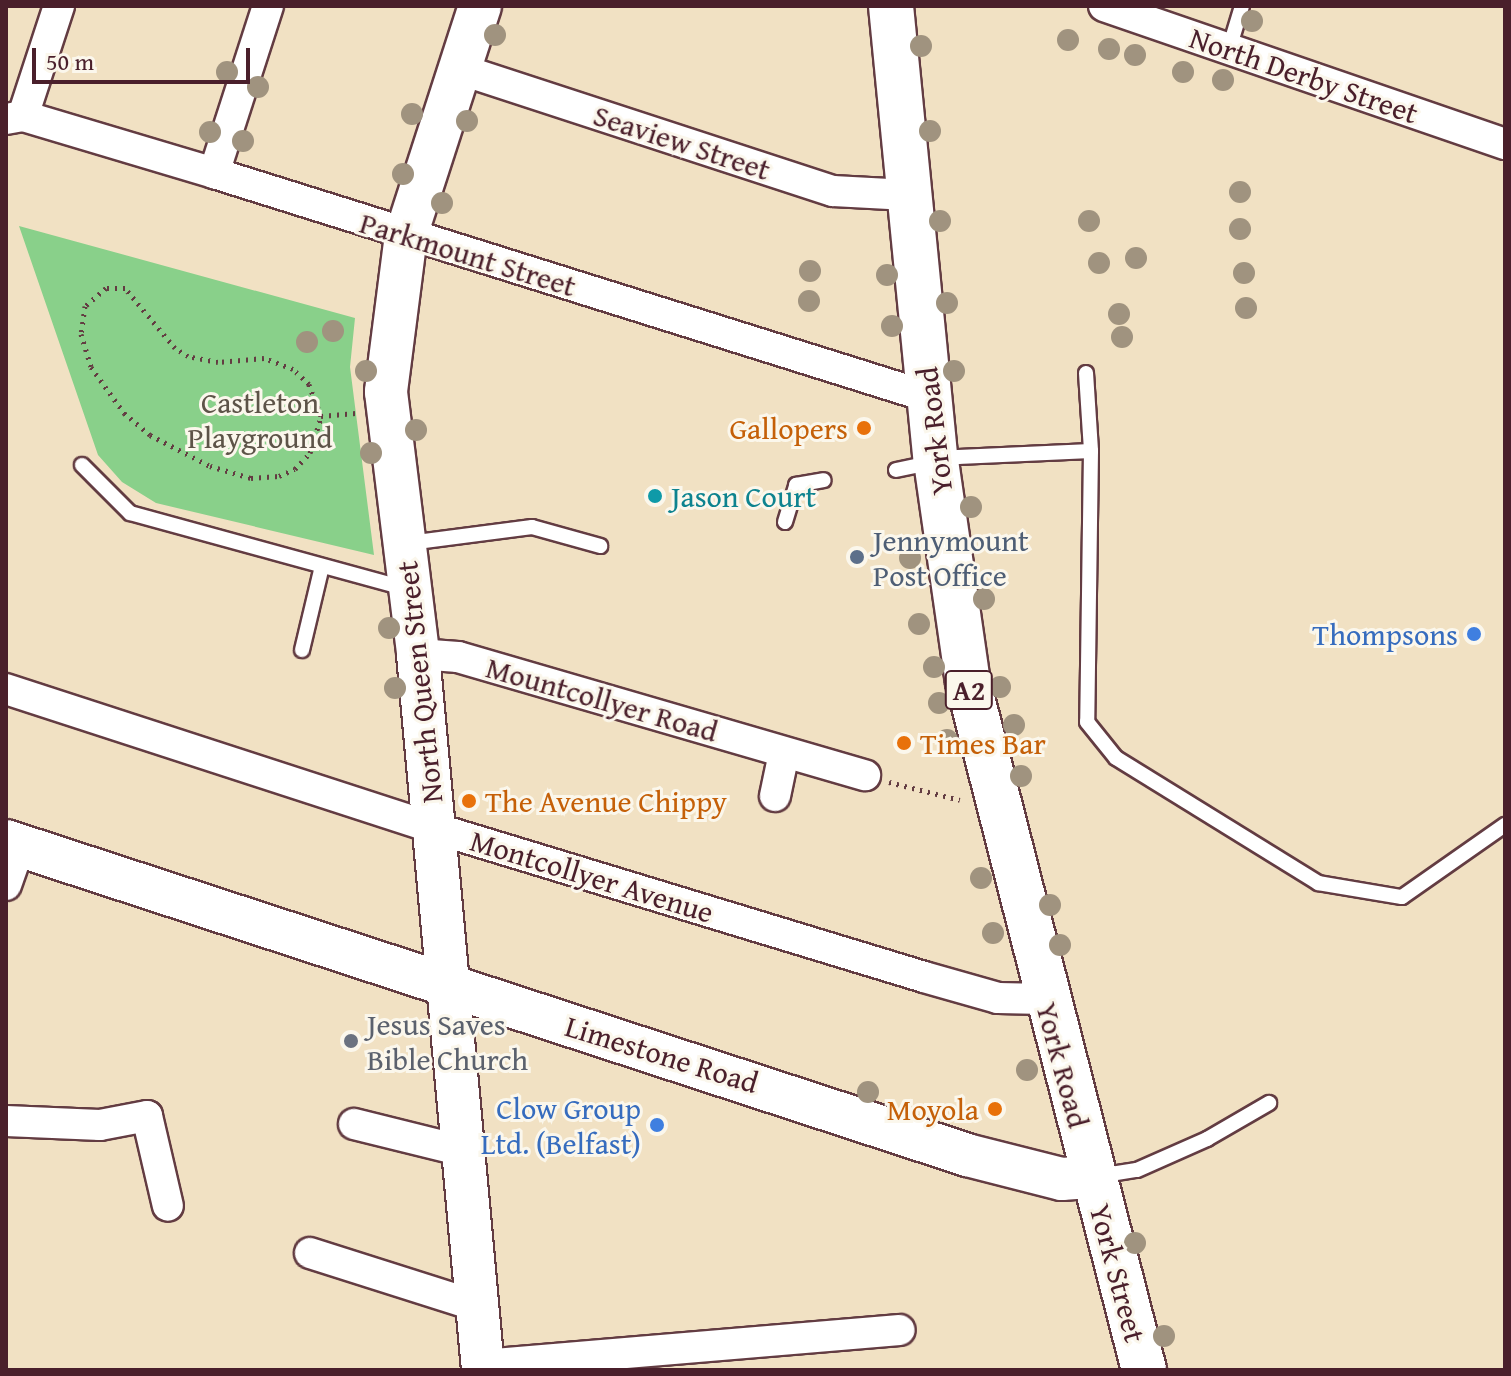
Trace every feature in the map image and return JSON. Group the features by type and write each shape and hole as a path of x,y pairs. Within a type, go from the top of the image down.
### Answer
{"main road":[{"name":"North Queen Street","path":"480,6 406,235 388,352 389,410 418,654 483,1367"},
{"name":"York Road","path":"891,6 929,397 916,465 1045,999 1092,1177"},
{"name":"Limestone Road","path":"13,843 967,1155 1062,1179 1092,1177"},
{"name":"York Street","path":"1092,1177 1144,1370"}],"street":[{"path":"15,118 59,6"},
{"path":"214,173 268,6"},
{"name":"North Derby Street","path":"1104,6 1505,144"},
{"name":"Seaview Street","path":"459,69 833,191 908,195"},
{"name":"Parkmount Street","path":"15,118 214,173 929,397"},
{"name":"Mountcollyer Road","path":"418,654 458,657 865,775"},
{"name":"Montcollyer Avenue","path":"6,689 434,828 955,986 998,998 1045,999"},
{"path":"775,796 784,753"},
{"path":"6,885 13,843"},
{"path":"6,1121 100,1125 147,1116 168,1206"},
{"path":"354,1124 463,1151"},
{"path":"310,1253 477,1306"},
{"path":"483,1367 733,1357 900,1330"}],"lane":[{"path":"1229,49 1242,6"},
{"path":"1086,373 1091,451 1087,722 1116,758 1318,883 1402,897 1487,832 1505,825"},
{"path":"916,465 1091,451"},
{"path":"82,465 130,513 411,590"},
{"path":"785,522 796,485 824,480"},
{"path":"405,544 532,527 600,546"},
{"path":"302,650 322,566"},
{"path":"1092,1177 1137,1170 1207,1139 1269,1103"}],"path":[{"path":"106,288 125,288 175,348 188,356 218,362 264,358 293,369 309,384 321,416 310,453 295,469 279,476 230,474 180,453 124,413 91,367 81,334 85,306 106,288"},
{"path":"321,416 389,410"},
{"path":"865,775 960,800"}],"green space":[{"name":"Castleton Playground","path":"19,226 355,318 350,367 374,555 156,503 122,482 98,455"}],"place":[{"name":"Gallopers","path":"864,428"},
{"name":"Jason Court","path":"655,496"},
{"name":"Jennymount Post Office","path":"857,557"},
{"name":"Thompsons","path":"1474,634"},
{"name":"Times Bar","path":"904,743"},
{"name":"The Avenue Chippy","path":"469,801"},
{"name":"Jesus Saves Bible Church","path":"351,1041"},
{"name":"Moyola","path":"995,1109"},
{"name":"Clow Group Ltd. (Belfast)","path":"657,1125"}]}
